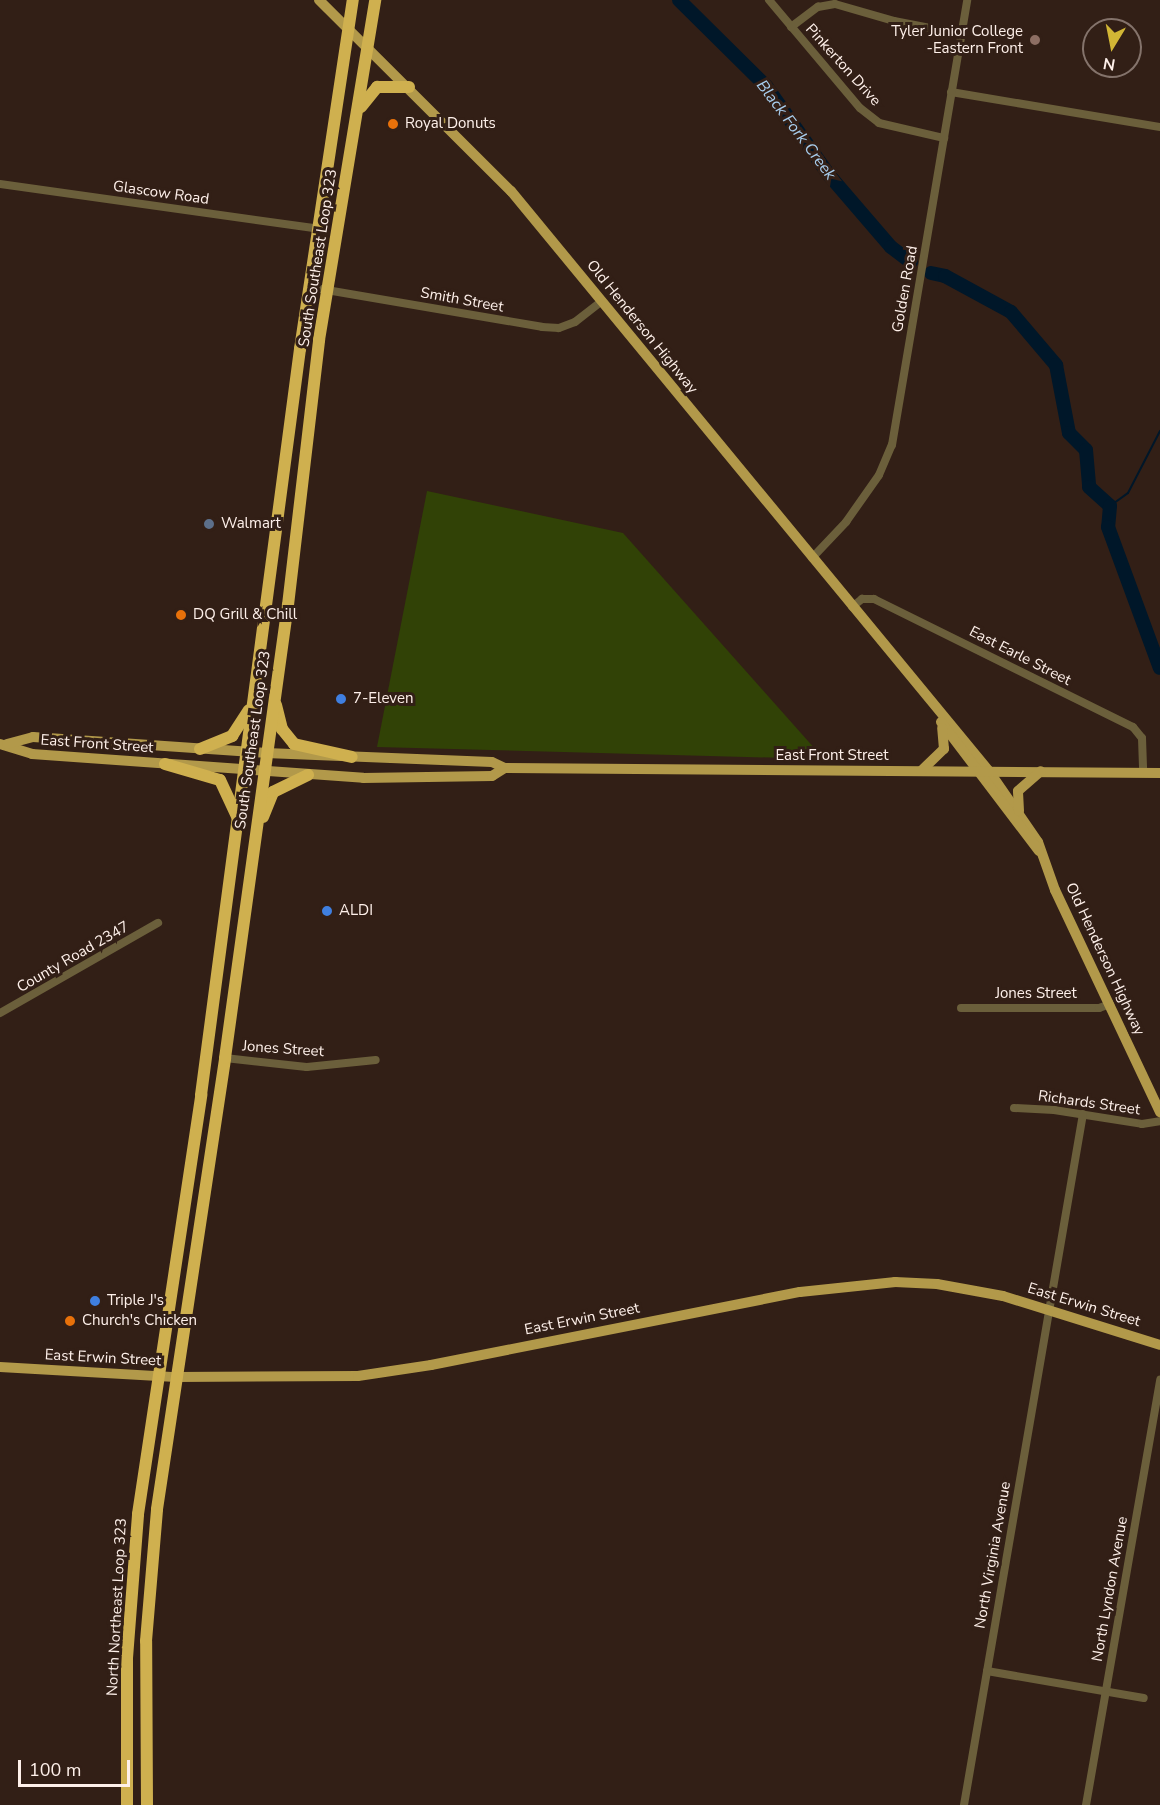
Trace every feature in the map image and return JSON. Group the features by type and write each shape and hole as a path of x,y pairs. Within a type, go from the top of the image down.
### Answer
{"highway":[{"name":"South Southeast Loop 323","path":"158,1376 201,1095 309,287 354,0"},
{"name":"South Southeast Loop 323","path":"176,1377 225,1058 327,291 375,0"},
{"path":"356,116 377,87 409,87"},
{"path":"284,487 302,490"},
{"path":"200,749 226,741 237,732 257,689"},
{"path":"274,699 282,729 294,744 352,757"},
{"path":"165,764 220,780 228,791 238,820"},
{"path":"253,850 273,792 308,775"},
{"name":"North Northeast Loop 323","path":"127,1805 131,1573 158,1376"},
{"name":"North Northeast Loop 323","path":"147,1805 149,1580 176,1377"}],"main road":[{"name":"Old Henderson Highway","path":"319,0 511,190 989,771 1038,842 1039,851"},
{"name":"Old Henderson Highway","path":"921,691 977,771 1039,851 1160,1112"},
{"path":"921,771 944,749 946,738 939,719"},
{"name":"East Front Street","path":"4,744 33,737 266,753 492,762 505,768 1160,773"},
{"name":"East Front Street","path":"4,744 32,754 308,775 492,776 505,768"},
{"path":"1020,814 1016,802 1018,791 1041,771"},
{"name":"East Erwin Street","path":"0,1367 176,1377 334,1377 384,1373 857,1284 937,1284 1051,1310 1160,1345"}],"street":[{"name":"Pinkerton Drive","path":"769,0 860,108 879,123 944,138"},
{"name":"Golden Road","path":"812,558 846,522 890,453 967,0"},
{"path":"791,27 818,7 834,4 894,21 961,34"},
{"path":"951,92 1160,127"},
{"name":"Glascow Road","path":"0,184 319,230"},
{"name":"Smith Street","path":"309,287 542,327 560,328 575,322 602,301"},
{"name":"East Earle Street","path":"852,607 862,599 874,599 1133,727 1142,738 1143,772"},
{"name":"County Road 2347","path":"0,1013 159,923"},
{"name":"Jones Street","path":"962,1008 1099,1008 1110,1004"},
{"name":"Jones Street","path":"225,1058 307,1066 376,1060"},
{"name":"Richards Street","path":"1014,1108 1083,1114 1142,1124 1160,1121"},
{"name":"North Virginia Avenue","path":"964,1805 1083,1114"},
{"name":"North Lyndon Avenue","path":"1086,1805 1160,1379"},
{"path":"987,1671 1144,1698"}],"green space":[{"path":"427,491 623,533 824,759 377,747"}],"waterway":[{"name":"Black Fork Creek","path":"679,0 766,86 829,175 891,247 911,262"},
{"name":"Black Fork Creek","path":"931,273 945,276 1011,312 1056,365 1069,433 1086,450 1089,487 1110,506 1108,527 1160,668"},
{"path":"1110,506 1128,493 1160,431"}],"place":[{"name":"Tyler Junior College -Eastern Front","path":"1035,40"},
{"name":"Royal Donuts","path":"393,124"},
{"name":"Walmart","path":"209,524"},
{"name":"DQ Grill & Chill","path":"181,615"},
{"name":"7-Eleven","path":"341,699"},
{"name":"ALDI","path":"327,911"},
{"name":"Triple J's","path":"95,1301"},
{"name":"Church's Chicken","path":"70,1321"}]}
